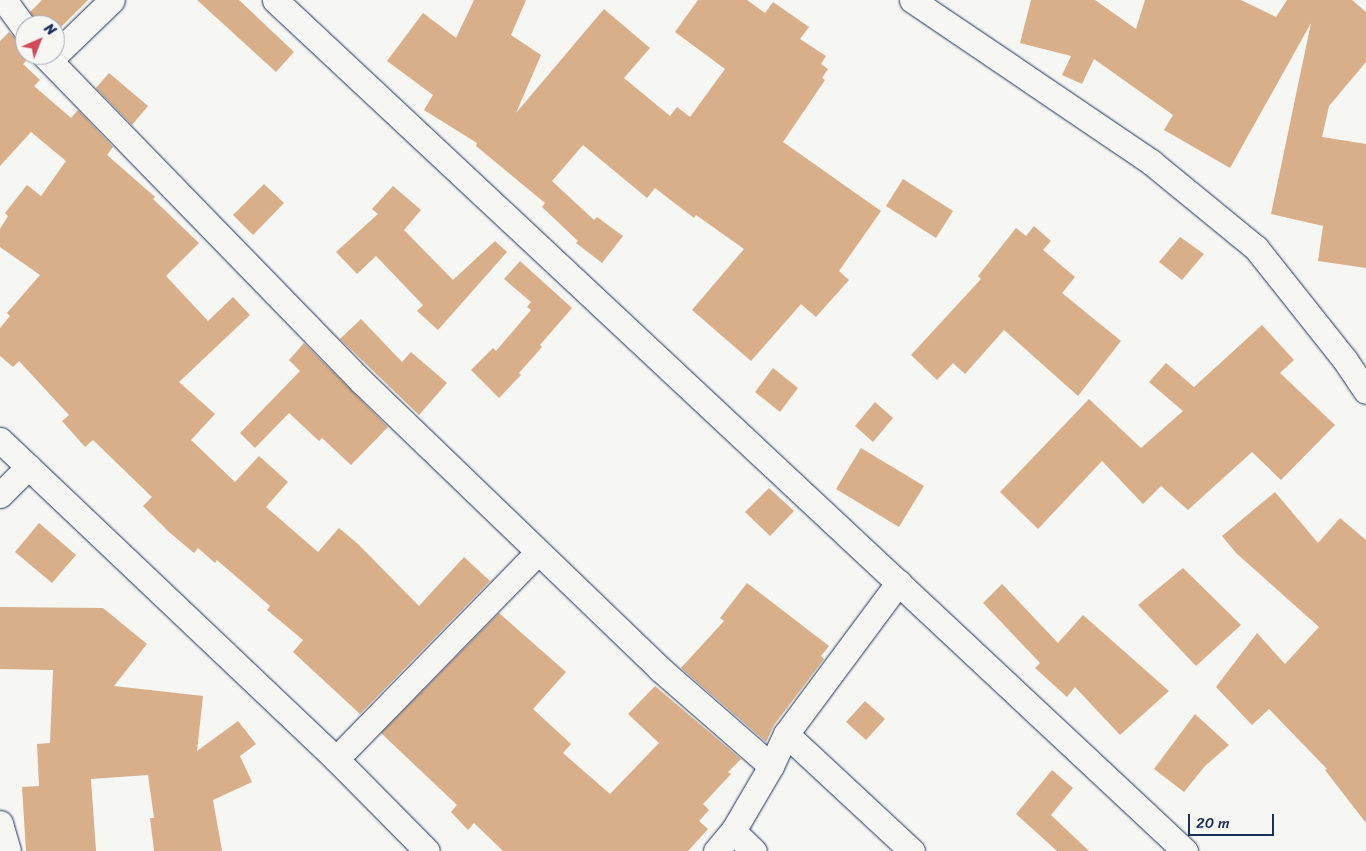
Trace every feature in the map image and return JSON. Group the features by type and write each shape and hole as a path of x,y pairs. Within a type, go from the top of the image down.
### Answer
{"street":[{"path":"65,43 112,0"},
{"path":"275,0 1185,851"},
{"path":"912,0 1151,162 1256,248 1345,360 1366,391"},
{"path":"6,5 15,16"},
{"path":"58,65 354,374 660,669 771,766"},
{"path":"0,440 336,759 427,851"},
{"path":"0,495 28,467"},
{"path":"336,759 538,552"},
{"path":"716,851 732,831 771,766 786,734 899,582"},
{"path":"786,734 912,851"},
{"path":"0,823 8,851"},
{"path":"732,831 754,851"}],"building":[{"path":"42,0 88,0 65,23 65,15 32,15 30,12"},
{"path":"197,0 239,0 294,52 276,72"},
{"path":"474,0 526,0 511,35 541,55 516,113 604,9 650,48 624,78 670,116 677,107 690,117 725,69 675,32 698,0 747,0 765,13 773,2 809,27 800,39 826,56 821,64 828,69 822,78 825,80 783,142 881,211 839,271 849,280 816,317 801,304 751,361 692,310 744,249 696,215 694,218 655,188 647,198 583,145 552,181 594,220 597,217 623,236 602,263 576,243 578,241 542,207 545,203 476,146 477,143 424,110 433,95 387,61 423,13 456,38"},
{"path":"1031,0 1095,0 1136,29 1145,0 1241,0 1276,17 1287,0 1352,0 1366,12 1366,62 1329,106 1322,137 1366,144 1366,268 1318,261 1323,226 1271,214 1311,23 1230,168 1164,130 1173,115 1094,59 1082,84 1062,75 1071,56 1020,43"},
{"path":"9,32 15,38 15,65 24,65 40,80 34,86 71,118 78,110 113,147 107,155 155,197 153,199 199,243 166,276 208,321 233,297 250,315 179,382 215,414 191,440 235,482 259,456 288,482 266,507 318,552 339,528 358,544 419,606 464,557 490,581 360,714 293,652 303,640 267,610 270,606 217,560 215,563 198,548 194,553 169,532 143,506 152,497 93,440 85,447 62,421 69,415 19,361 13,367 0,356 0,328 10,316 7,313 40,275 0,247 0,229 8,216 5,213 27,185 41,196 66,161 31,132 0,166 0,41"},
{"path":"109,73 148,106 132,125 96,88"},
{"path":"903,179 953,211 936,238 886,206"},
{"path":"264,184 284,203 253,235 233,215"},
{"path":"393,186 421,210 404,230 453,280 495,241 507,252 438,330 417,311 423,305 376,256 357,274 336,252 378,214 372,209"},
{"path":"1034,226 1051,241 1043,250 1075,277 1062,293 1121,341 1078,396 1004,330 965,374 953,363 937,380 911,355 981,279 978,276 1016,228 1026,236"},
{"path":"1180,237 1204,254 1182,280 1159,262"},
{"path":"520,261 572,308 540,345 542,347 519,373 521,375 499,398 471,370 493,348 496,351 531,310 527,307 531,302 504,279"},
{"path":"361,319 402,362 411,352 447,383 419,415 340,339"},
{"path":"1262,325 1294,360 1280,373 1335,425 1281,480 1252,452 1188,510 1161,486 1143,504 1102,461 1038,529 1000,492 1089,399 1141,448 1183,411 1149,382 1166,363 1194,387"},
{"path":"304,343 388,427 351,465 322,438 319,441 289,413 255,448 240,433 300,371 289,360"},
{"path":"773,368 798,388 780,412 755,392"},
{"path":"875,402 893,418 873,442 855,426"},
{"path":"861,448 924,486 899,527 836,489"},
{"path":"769,488 794,511 770,536 745,512"},
{"path":"1275,492 1318,543 1340,518 1366,540 1366,823 1325,770 1327,769 1269,709 1252,725 1216,687 1257,633 1285,664 1319,627 1236,553 1222,536"},
{"path":"39,523 76,555 52,583 15,552"},
{"path":"1183,568 1241,625 1196,666 1138,605"},
{"path":"747,583 829,646 821,656 824,659 774,725 766,742 681,668 724,621 720,618"},
{"path":"1002,584 1058,643 1083,615 1169,691 1120,735 1075,687 1067,697 1035,668 1040,663 983,603"},
{"path":"0,607 103,608 147,644 114,686 203,696 197,751 238,721 256,744 240,756 252,782 213,800 222,851 154,851 150,818 154,818 148,775 91,779 96,851 26,851 22,787 39,786 37,744 50,743 53,670 0,669"},
{"path":"499,613 566,672 533,709 571,744 563,753 610,794 659,743 628,714 655,686 741,759 728,772 731,774 703,804 709,810 699,821 708,829 688,851 503,851 474,823 468,830 451,812 457,805 381,733"},
{"path":"865,701 885,719 866,740 846,722"},
{"path":"1195,714 1229,745 1205,766 1184,792 1154,769"},
{"path":"1052,770 1073,788 1051,815 1089,851 1057,851 1016,814"}]}
